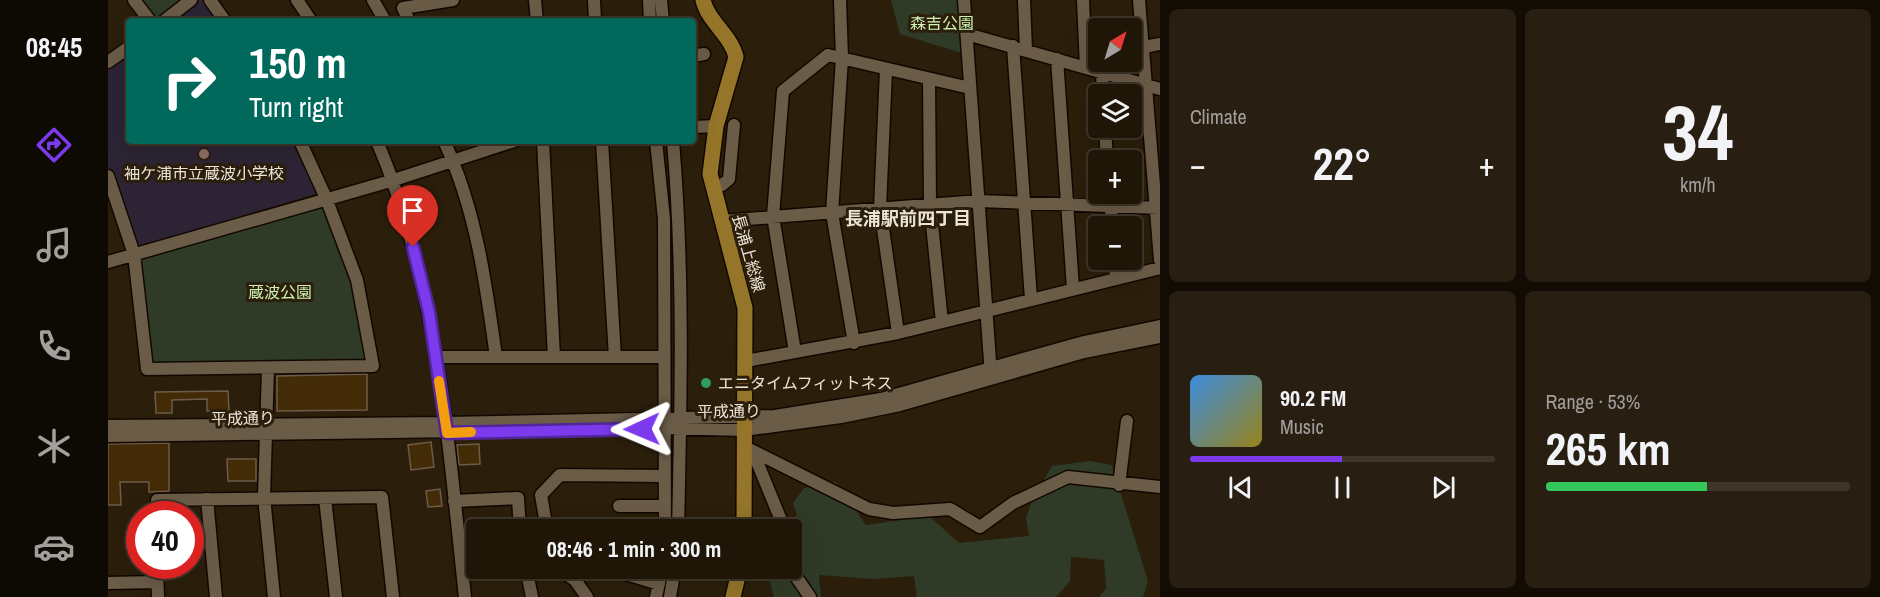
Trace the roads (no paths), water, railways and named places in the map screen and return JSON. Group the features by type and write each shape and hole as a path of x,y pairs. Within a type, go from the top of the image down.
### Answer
{"main road":[{"name":"長浦上総線","path":"703,0 710,16 734,49 736,57 715,133 712,186 745,308 744,519"},
{"path":"734,597 738,579"}],"street":[{"path":"134,0 148,18"},
{"path":"168,18 191,0"},
{"path":"210,0 223,18"},
{"path":"297,0 309,18"},
{"path":"373,0 384,18"},
{"path":"408,18 403,8 453,0"},
{"path":"536,0 537,18"},
{"path":"594,0 595,18"},
{"path":"649,0 650,18"},
{"path":"661,0 663,18"},
{"path":"840,0 842,58 832,213 854,343"},
{"path":"964,0 991,374"},
{"path":"1024,0 1026,50"},
{"path":"967,33 1086,68 1083,0"},
{"path":"1139,0 1144,47 1144,84 1158,208 1160,260"},
{"path":"1144,47 1160,44"},
{"path":"1013,46 1031,298"},
{"path":"108,62 126,49"},
{"path":"795,352 772,216 783,91 828,55 970,88"},
{"path":"1057,59 1073,288"},
{"path":"886,70 880,208 898,333"},
{"path":"1102,84 1101,72 1160,88"},
{"path":"929,79 930,205 942,322"},
{"path":"712,186 722,185 729,179 734,125"},
{"path":"696,128 715,133 733,144"},
{"path":"108,176 134,254 147,369 373,366 357,280 326,198 301,144"},
{"path":"378,144 394,180 418,263 446,428 465,597"},
{"path":"445,144 453,160 484,267 496,357"},
{"path":"108,262 394,180 496,144"},
{"path":"543,144 554,357"},
{"path":"602,144 615,357"},
{"path":"656,144 664,219 665,519"},
{"path":"673,144 679,213 681,423 678,519"},
{"path":"721,221 979,201 1158,208"},
{"path":"1111,204 1111,216"},
{"path":"746,361 854,343 1160,268"},
{"path":"1115,270 1116,278"},
{"name":"平成通り","path":"991,374 1123,332 1160,326"},
{"name":"平成通り","path":"108,436 267,430 744,423 775,416 836,408 1160,337"},
{"path":"435,357 664,357"},
{"path":"268,368 264,497 274,597"},
{"path":"1119,484 1127,421"},
{"name":"平成通り","path":"108,426 267,430"},
{"path":"745,447 869,509 893,513 950,509 980,527 1013,503 1068,477 1160,487"},
{"path":"745,447 758,464 780,519"},
{"path":"545,519 541,495 561,475 664,476"},
{"path":"157,501 264,497 382,497 393,597"},
{"path":"325,498 336,597"},
{"path":"454,501 518,498 519,519"},
{"path":"207,499 216,597"},
{"path":"619,506 665,506"},
{"path":"528,579 532,597"},
{"path":"572,579 582,586 587,597"},
{"path":"635,579 658,591"},
{"path":"670,597 673,579"},
{"path":"798,579 810,597"},
{"path":"108,583 157,582 158,597"}],"waterway":[{"path":"672,519 673,512"}],"place":[{"name":"袖ケ浦市立蔵波小学校","path":"204,154"},
{"name":"エニタイムフィットネス","path":"706,383"}],"district":[{"name":"長浦駅前四丁目","path":"908,218"}],"park label":[{"name":"森吉公園","path":"942,23"},
{"name":"蔵波公園","path":"280,292"}]}
